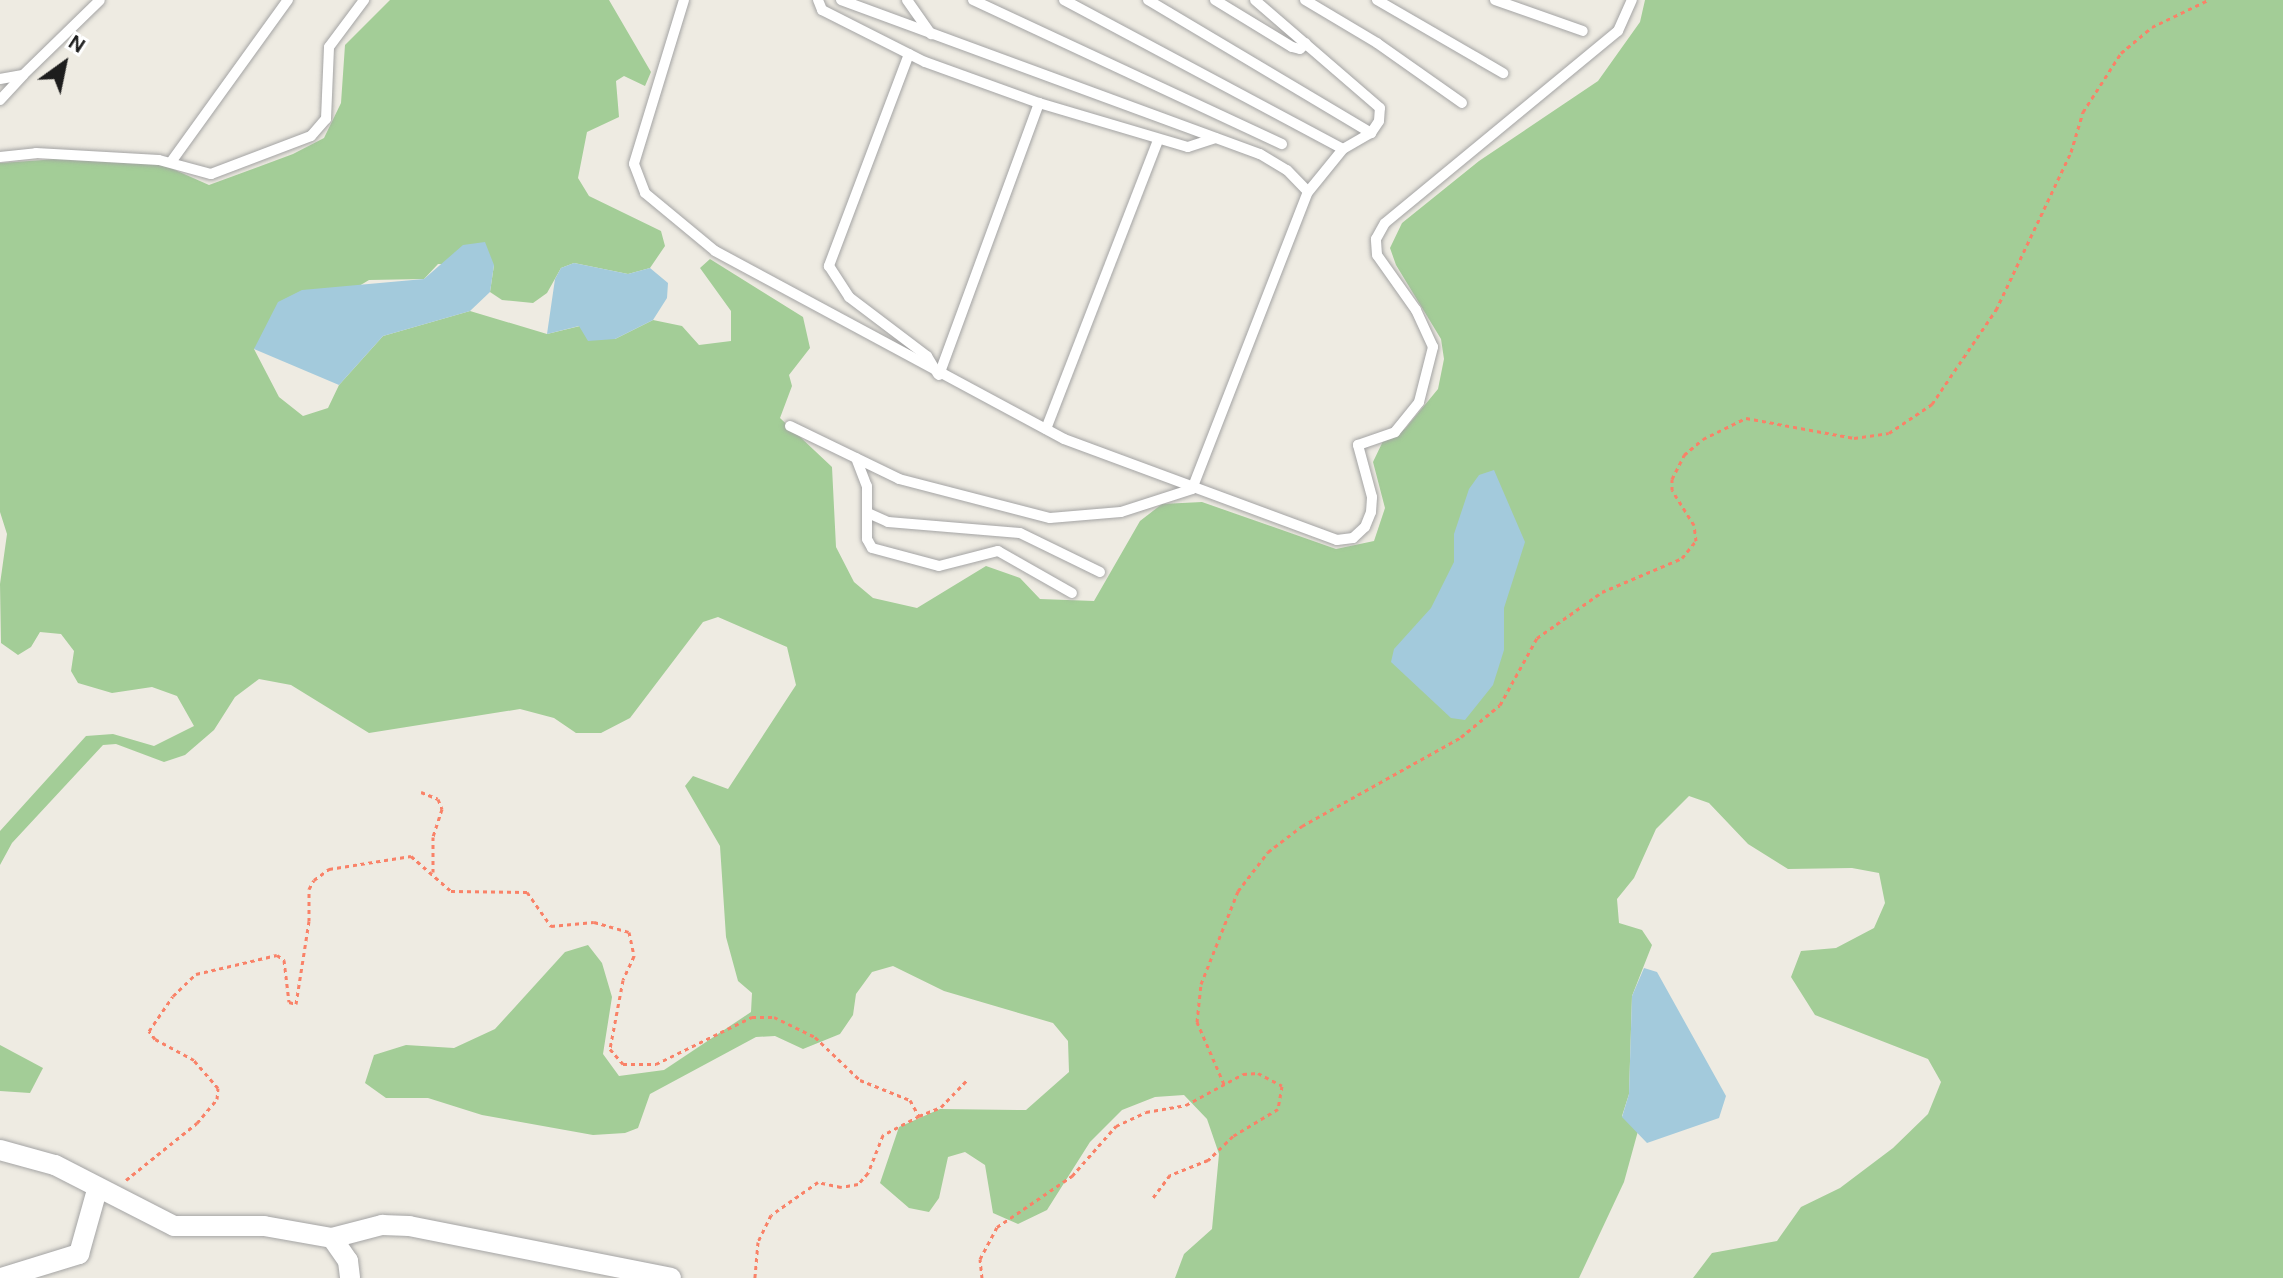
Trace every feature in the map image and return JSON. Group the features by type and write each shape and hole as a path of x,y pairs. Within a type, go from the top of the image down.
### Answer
{"street":[{"path":"0,1150 55,1165 102,1192 174,1226 264,1226 332,1238 382,1225 409,1226 671,1278"},
{"path":"1,1278 79,1254 102,1192"},
{"path":"332,1238 348,1261 350,1278"}],"lane":[{"path":"0,100 100,0"},
{"path":"171,162 288,0"},
{"path":"0,157 36,153 171,162 211,174 311,136 326,119 329,47 364,0"},
{"path":"684,0 634,164 636,180 715,251 939,375 1046,429 1192,489 1337,540 1353,538 1365,527 1372,497 1358,445 1395,432 1419,402 1433,347 1416,310 1377,255 1376,239 1400,205 1618,31 1632,0"},
{"path":"818,0 822,10 909,54 1039,103 1188,147 1216,138"},
{"path":"841,0 1260,154 1287,170 1308,192"},
{"path":"907,0 933,35"},
{"path":"973,0 1282,144"},
{"path":"1064,0 1343,149"},
{"path":"1148,0 1371,133"},
{"path":"1215,0 1292,47 1300,49 1306,43"},
{"path":"1192,489 1308,192 1343,149 1371,133 1380,108 1255,0"},
{"path":"1305,0 1462,103"},
{"path":"1377,0 1503,73"},
{"path":"1495,0 1583,31"},
{"path":"909,54 829,266 849,297 927,356 939,375"},
{"path":"0,79 23,75"},
{"path":"939,375 1039,103"},
{"path":"1046,429 1158,140"},
{"path":"790,426 899,479 1050,518 1121,512 1192,489"},
{"path":"856,458 867,486 867,539 872,548 891,557 939,566 998,551 1072,593"},
{"path":"868,513 888,522 1020,533 1100,572"}],"path":[{"path":"1224,1084 1197,1022 1201,984 1238,891 1268,852 1302,826 1471,729 1500,705 1537,638 1602,592 1682,558 1696,541 1694,525 1672,490 1672,479 1684,455 1703,439 1746,418 1854,438 1889,433 1932,404 1996,310 2071,152 2083,112 2121,53 2152,27 2208,0"},
{"path":"421,792 431,793 442,809 433,837 434,873"},
{"path":"102,1192 152,1163 217,1099 218,1088 194,1060 155,1039 149,1031 185,985 209,969 277,955 284,960 289,1002 296,1004 309,921 309,889 314,880 329,869 398,856 411,856 451,891 527,892 551,926 594,922 629,932 634,956 623,980 610,1049 623,1064 656,1064 752,1017 774,1017 815,1037 860,1080 901,1093 919,1116"},
{"path":"982,1278 980,1259 997,1227 1072,1176 1107,1132 1146,1112 1186,1105 1224,1084 1258,1073 1282,1086 1284,1097 1278,1109 1233,1136 1208,1160 1170,1175 1151,1200"},
{"path":"755,1278 758,1242 771,1215 818,1182 841,1187 858,1184 868,1173 883,1135 941,1107 967,1080"}],"green space":[{"path":"390,0 609,0 651,72 645,86 624,76 616,81 619,117 587,132 578,178 589,196 661,231 665,246 650,268 628,274 574,263 561,268 547,293 533,303 502,300 490,292 494,265 438,264 424,279 369,280 254,349 279,397 303,416 328,408 339,385 383,336 470,311 547,334 580,326 615,339 653,320 682,326 699,345 731,341 731,311 700,268 710,259 803,317 810,348 789,375 792,386 780,418 832,467 836,547 854,582 873,598 917,608 986,566 1020,578 1040,599 1094,601 1140,521 1162,504 1202,502 1336,549 1374,541 1385,508 1373,462 1384,439 1405,429 1438,389 1444,359 1441,339 1396,265 1390,248 1402,223 1479,161 1598,81 1640,22 1645,0 2283,0 2283,1278 1693,1278 1712,1253 1777,1241 1801,1207 1840,1188 1893,1148 1928,1114 1941,1082 1928,1059 1815,1015 1791,977 1801,951 1836,948 1874,928 1885,903 1879,873 1852,868 1788,869 1748,844 1709,803 1689,796 1656,829 1634,878 1617,899 1619,923 1642,930 1652,945 1632,996 1629,1094 1622,1116 1638,1131 1624,1182 1579,1278 1175,1278 1184,1254 1212,1229 1219,1154 1207,1119 1184,1095 1155,1097 1122,1110 1090,1142 1047,1210 1018,1224 993,1213 985,1165 965,1152 948,1157 939,1198 929,1212 909,1208 880,1183 899,1127 940,1109 1026,1110 1069,1072 1068,1041 1053,1023 944,991 893,966 872,972 856,994 853,1015 840,1034 803,1049 775,1036 756,1037 650,1094 638,1128 625,1133 593,1135 482,1115 428,1098 386,1098 365,1083 374,1055 406,1045 454,1048 495,1029 565,952 588,945 602,963 612,997 603,1054 619,1076 664,1070 751,1012 752,993 738,981 726,937 720,846 685,786 693,776 728,789 796,685 787,647 718,617 703,622 630,718 601,733 576,733 554,718 520,709 369,733 291,685 259,679 235,697 214,730 185,755 164,762 116,744 103,745 12,843 0,865 0,831 86,736 113,734 154,746 194,726 177,696 152,687 112,693 78,683 71,671 74,651 61,634 40,632 31,647 18,655 1,643 0,584 7,534 0,512 0,163 115,155 166,166 209,185 293,154 324,138 341,103 345,45"},
{"path":"0,1045 43,1068 30,1093 0,1091"}],"water":[{"path":"485,242 494,265 490,292 470,311 383,336 339,385 254,349 278,302 302,290 424,279 463,245"},
{"path":"574,263 628,274 650,268 668,283 667,298 653,320 615,339 588,341 579,326 547,334 555,279 561,268"},
{"path":"1494,470 1525,542 1504,608 1504,650 1493,685 1465,720 1451,718 1391,662 1394,649 1431,608 1454,562 1454,534 1469,489 1479,475"},
{"path":"1644,968 1657,972 1726,1096 1719,1118 1647,1143 1622,1117 1629,1094 1632,996"}]}
